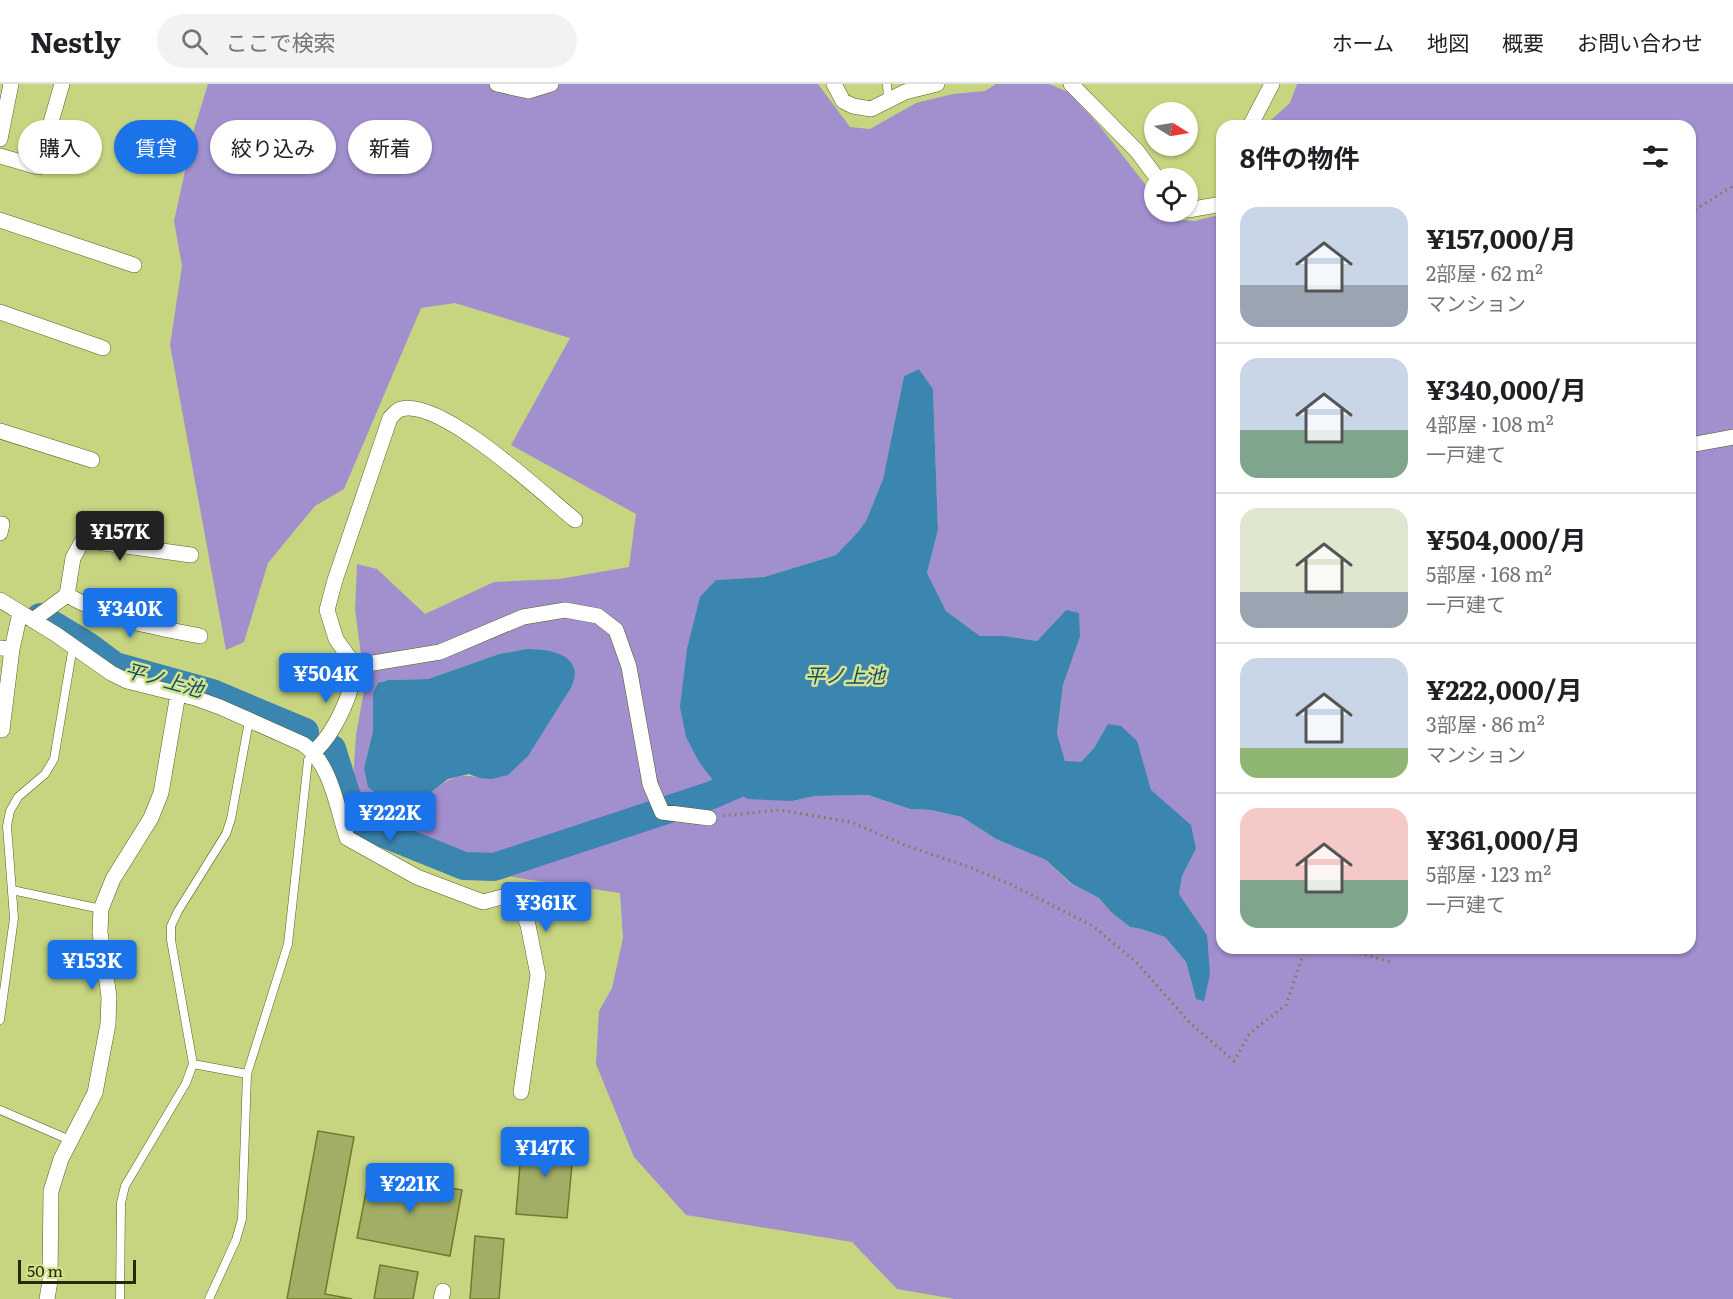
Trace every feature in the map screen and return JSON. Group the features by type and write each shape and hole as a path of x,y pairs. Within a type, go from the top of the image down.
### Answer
{"street":[{"path":"0,139 11,84"},
{"path":"0,156 38,167 62,84"},
{"path":"497,84 528,91 551,84"},
{"path":"834,84 843,101 853,106 871,109 905,92 937,84"},
{"path":"1071,84 1137,151 1150,168"},
{"path":"1253,120 1272,84"},
{"path":"1198,208 1216,205"},
{"path":"0,220 134,265"},
{"path":"0,312 103,348"},
{"path":"315,751 328,736 348,696 355,666 336,639 327,610 390,418 399,410 413,408 438,415 475,438 575,520"},
{"path":"0,431 92,460"},
{"path":"1696,444 1733,437"},
{"path":"0,524 2,524 0,533"},
{"path":"0,729 2,730 6,648 27,616 49,609 65,597 73,558 83,540 191,555"},
{"path":"65,597 91,609 137,624 200,636"},
{"path":"0,600 111,673 127,681 220,707 315,751 329,782 347,838 417,877 483,902 506,896 517,896 528,925 538,975 521,1092"},
{"path":"355,666 440,652 523,617 565,610 598,616 615,630 629,668 650,784 662,812 709,818"},
{"path":"47,1299 50,1281 51,1191 62,1159 94,1093 108,1024 109,998 100,932 101,909 113,879 151,818 161,793 178,694"}],"lane":[{"path":"887,84 888,100"},
{"path":"0,1020 14,918 7,826 10,811 18,797 45,774 54,759 73,646"},
{"path":"120,1299 121,1203 125,1186 186,1083 192,1064 171,940 171,926 226,834 231,819 249,721"},
{"path":"209,1299 236,1240 242,1219 247,1074 288,944 308,760 315,751"},
{"path":"12,890 101,909"},
{"path":"192,1064 247,1074"},
{"path":"0,1110 72,1141"}],"path":[{"path":"1696,209 1733,186"},
{"path":"709,818 780,810 851,822 907,846 969,867 1012,885 1093,926 1137,963 1190,1023 1234,1060 1250,1034 1286,1005 1303,954"},
{"path":"1363,954 1394,963"}],"shaded area":[{"path":"208,84 818,84 850,127 870,129 916,103 953,94 985,91 996,84 1049,84 1068,92 1099,125 1144,183 1144,222 1198,222 1216,216 1216,954 1696,954 1696,120 1271,120 1290,103 1297,84 1733,84 1733,1299 955,1299 897,1289 852,1242 686,1215 634,1157 596,1064 599,1011 612,988 623,938 620,893 419,860 351,812 356,735 365,685 355,609 357,564 377,569 425,614 494,582 559,579 629,567 636,514 511,445 570,338 455,303 421,308 344,489 315,506 268,563 244,642 226,650 170,345 182,266 174,221 184,174 198,174 197,120","holes":["919,369 933,389 938,530 927,573 946,611 980,636 1005,636 1037,641 1066,610 1080,637 1063,685 1057,735 1065,762 1081,762 1094,748 1108,725 1151,791 1167,806 1196,849 1182,876 1179,894 1207,935 1196,999 1186,962 1165,937 1130,927 1111,912 1099,898 1071,884 1046,860 996,839 962,817 931,810 910,809 868,795 815,796 792,801 729,788 712,779 716,580 764,577 836,555 866,521 883,479 904,376","527,649 549,651 568,661 575,674 479,778 472,776 453,778 430,793 364,768 373,731 373,693 378,683 388,680 428,679 499,654"]}],"water":[{"name":"平ノ上池","path":"919,369 933,389 938,530 927,573 946,611 980,636 1005,636 1037,641 1066,610 1079,613 1080,637 1063,685 1057,734 1065,761 1081,762 1094,748 1108,724 1121,726 1137,741 1151,790 1191,825 1196,849 1182,876 1179,894 1207,935 1210,974 1204,1001 1196,999 1186,962 1165,937 1130,927 1111,912 1099,898 1072,884 1046,860 996,839 962,817 931,810 910,809 868,795 815,796 792,801 748,799 712,779 699,762 686,737 680,707 687,649 700,597 716,580 764,577 836,555 866,521 883,479 904,376"},
{"path":"527,649 562,655 573,665 575,676 572,686 528,756 508,775 492,779 469,774 448,779 430,793 396,799 382,798 368,787 364,768 373,731 373,693 378,683 388,680 428,679 499,654"}],"building":[{"path":"318,1131 354,1137 325,1294 352,1299 287,1299"},
{"path":"522,1139 574,1143 567,1218 516,1214"},
{"path":"370,1172 462,1190 450,1256 357,1238"},
{"path":"475,1236 504,1239 499,1299 470,1299"},
{"path":"380,1265 418,1272 413,1299 374,1299"}],"waterway":[{"name":"平ノ上池","path":"40,617 88,646 115,666 212,693 305,732"},
{"name":"平ノ上池","path":"332,749 355,822 464,866 494,867 712,795 763,773"}]}
